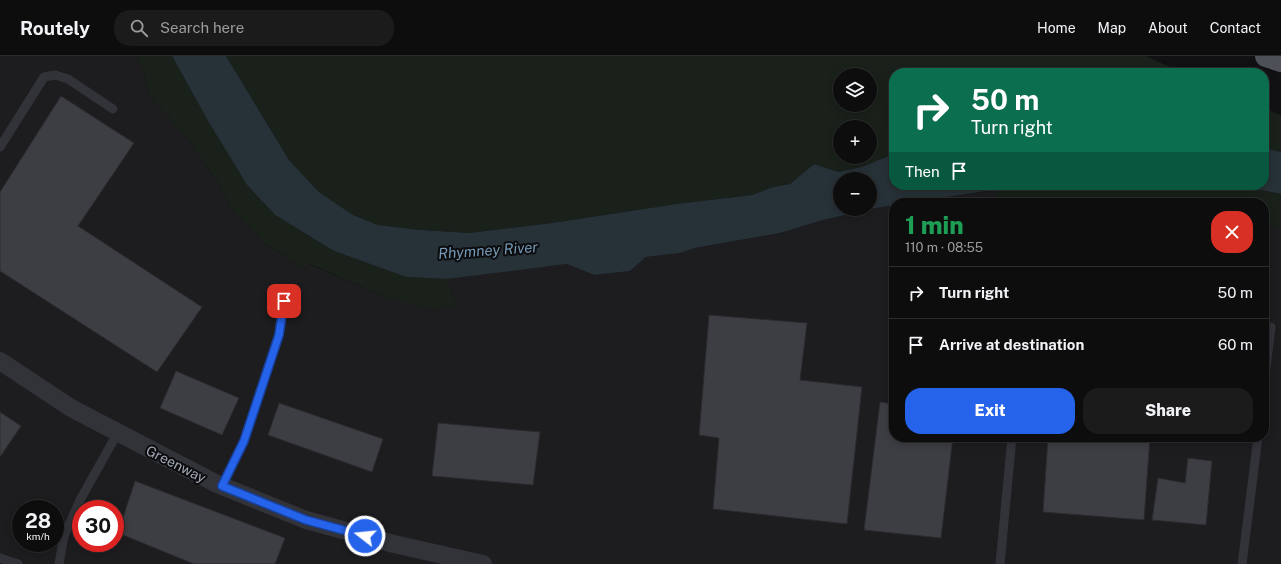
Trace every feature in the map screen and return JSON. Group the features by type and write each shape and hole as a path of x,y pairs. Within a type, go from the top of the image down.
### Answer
{"main road":[{"path":"1266,56 1281,61"}],"street":[{"name":"Greenway","path":"0,361 71,408 117,434 222,486 306,520 451,561 483,564"}],"lane":[{"path":"0,147 44,77 55,75 68,79 112,109"},
{"path":"222,486 244,441 279,335 284,301"},
{"path":"1269,343 1271,327"},
{"path":"59,564 64,536 80,500 117,434"},
{"path":"1000,564 1012,442"},
{"path":"1242,564 1257,442"},
{"path":"0,558 18,564"}],"shaded area":[{"path":"0,56 137,56 144,71 149,96 187,138 217,181 231,209 265,243 305,269 307,263 385,297 458,306 447,279 567,264 594,275 630,271 646,257 680,253 695,248 780,233 840,216 877,216 877,208 889,206 889,442 1269,442 1269,225 1281,226 1281,564 0,564"},
{"path":"137,56 172,56 208,121 247,185 275,215 334,251 406,277 447,279 458,306 432,309 385,297 308,263 305,269 265,243 231,209 217,181 187,138 149,96 144,71"},
{"path":"226,56 1146,56 1172,68 889,68 889,156 877,161 877,120 833,120 833,164 869,164 838,172 814,164 790,184 773,187 752,195 469,233 421,230 378,225 353,215 319,192 289,160"},
{"path":"1269,110 1281,115 1281,152 1269,149"},
{"path":"996,190 996,198 941,198"},
{"path":"996,190 1261,190 1281,194 1281,226 1269,225 1269,198 996,198"}],"water":[{"name":"Rhymney River","path":"172,56 226,56 289,160 319,192 353,215 378,225 421,230 469,233 552,223 676,204 752,195 773,187 790,184 814,164 838,172 833,172 833,216 840,216 780,233 695,248 680,253 646,257 630,271 594,275 567,264 447,279 406,277 334,251 275,215 247,185 208,121"},
{"path":"1269,149 1281,152 1281,194 1261,190 1269,190"},
{"path":"889,156 889,190 992,190 941,198 889,198 889,206 877,208 877,172 838,172 869,164 877,164 877,161"}],"building":[{"path":"61,96 134,143 78,226 202,307 157,372 0,271 0,192"},
{"path":"709,315 807,323 800,380 862,387 847,524 713,509 719,438 699,435"},
{"path":"176,371 239,398 222,435 160,408"},
{"path":"880,402 889,403 889,442 952,442 941,538 864,530"},
{"path":"279,403 383,439 372,472 268,435"},
{"path":"0,412 21,426 0,457"},
{"path":"438,423 540,432 533,485 432,476"},
{"path":"1048,442 1150,442 1144,520 1043,512"},
{"path":"1188,458 1212,461 1206,525 1152,520 1158,478 1185,483"},
{"path":"135,481 285,538 275,564 194,564 124,535 124,515"}],"route":[{"path":"284,301 279,335 244,441 222,486 306,520 365,536"}]}
